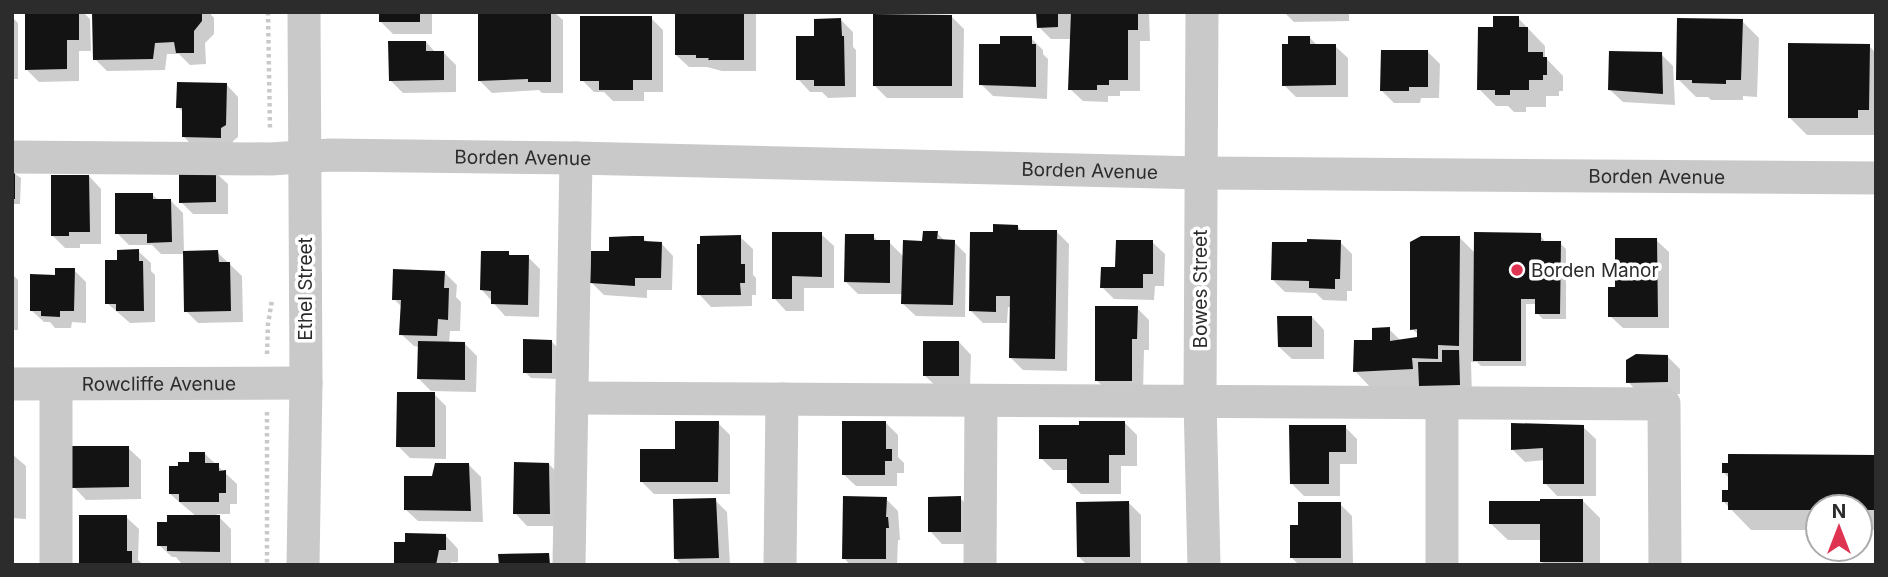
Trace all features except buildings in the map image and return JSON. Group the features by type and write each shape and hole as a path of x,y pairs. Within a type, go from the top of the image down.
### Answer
{"street":[{"name":"Ethel Street","path":"303,565 306,383 304,12"},
{"name":"Bowes Street","path":"1202,12 1200,401 1204,565"},
{"name":"Borden Avenue","path":"12,157 576,158 1201,173 1876,178"},
{"path":"569,565 576,158"},
{"name":"Rowcliffe Avenue","path":"12,384 306,383"},
{"path":"56,385 56,565"},
{"path":"572,398 1664,404 1665,565"},
{"path":"780,565 782,399"},
{"path":"980,565 981,401"},
{"path":"1442,403 1442,565"}],"path":[{"path":"268,12 271,159"},
{"path":"267,565 268,324 272,299"}],"place":[{"name":"Borden Manor","path":"1517,270"}]}
